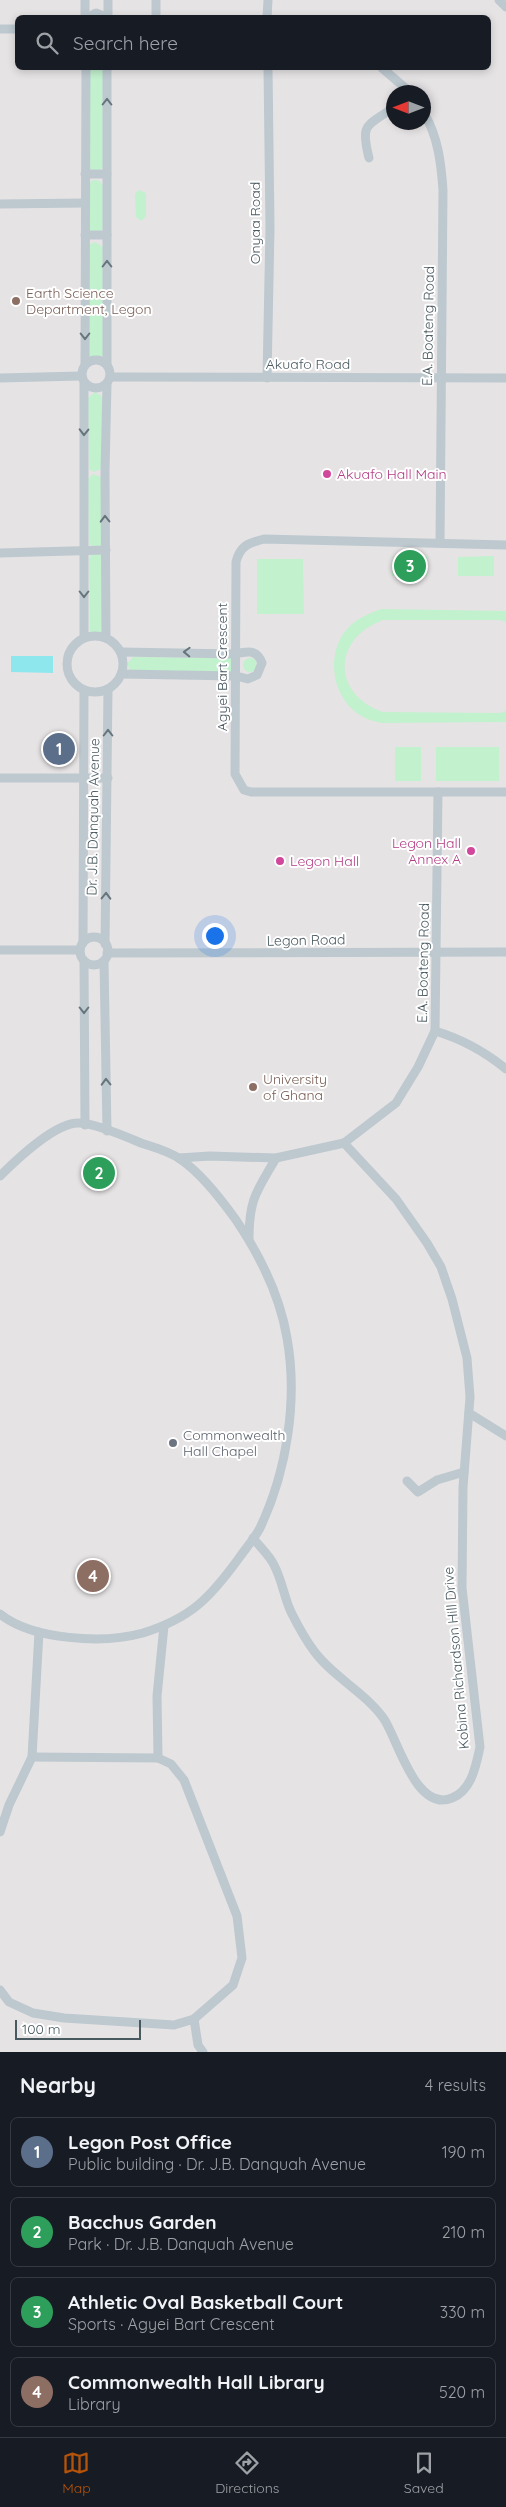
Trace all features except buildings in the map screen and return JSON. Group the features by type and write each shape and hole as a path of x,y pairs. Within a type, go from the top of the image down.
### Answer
{"street":[{"path":"85,0 86,15"},
{"path":"108,0 108,15"},
{"path":"156,0 156,15"},
{"path":"267,15 268,0"},
{"path":"499,0 506,7"},
{"path":"0,29 15,29"},
{"path":"84,638 83,380 85,364 86,70"},
{"path":"106,638 109,380 107,365 107,70"},
{"name":"Onyaa Road","path":"267,378 270,228 268,70"},
{"path":"384,70 402,85"},
{"path":"369,158 363,136 366,127 386,113"},
{"name":"E.A. Boateng Road","path":"431,125 441,157 443,190 440,543"},
{"path":"85,174 107,174"},
{"path":"0,204 85,203"},
{"path":"85,235 107,235"},
{"path":"85,364 99,360 107,365"},
{"path":"0,378 83,380 93,389 98,389 109,380"},
{"name":"Akuafo Road","path":"109,380 506,378"},
{"name":"Agyei Bart Crescent","path":"506,545 264,539 249,542 239,550 236,562 235,774 244,790 252,792 506,792"},
{"path":"0,553 106,550"},
{"path":"95,636 106,638 115,644 120,652 123,663 122,674 116,683 108,689 96,692 84,690 73,682 67,665 72,647 84,638 95,636"},
{"path":"120,652 236,654 253,652 262,662 260,672 253,678 122,674"},
{"name":"Dr. J.B. Danquah Avenue","path":"107,1131 105,953 108,689"},
{"name":"Dr. J.B. Danquah Avenue","path":"82,947 84,690"},
{"path":"0,778 108,778"},
{"name":"E.A. Boateng Road","path":"179,1158 210,1156 276,1158 344,1143 396,1103 418,1067 435,1031 438,952 438,792"},
{"path":"0,950 82,947 95,938 105,953 96,965 84,961"},
{"path":"82,947 84,961 85,1124"},
{"name":"Legon Road","path":"105,953 506,952"},
{"path":"435,1031 472,1045 506,1068"},
{"path":"0,1176 59,1128 79,1123 107,1131 179,1158 220,1198 248,1239 273,1288 287,1337 292,1385 288,1435 280,1474 260,1527 221,1583 180,1620 128,1637 76,1637 39,1632 13,1624 0,1614"},
{"name":"Kobina Richardson Hill Drive","path":"253,1538 274,1564 291,1612 314,1652 368,1700 384,1720 414,1779 424,1794 436,1799 450,1799 460,1794 467,1786 475,1769 480,1747 462,1588 464,1472 469,1413 467,1358 452,1299 441,1267 427,1243 396,1199 344,1143"},
{"path":"248,1239 249,1213 253,1197 276,1158"},
{"path":"0,1164 14,1163"},
{"path":"469,1413 506,1436"},
{"path":"407,1481 418,1492 438,1480 464,1472"},
{"path":"158,1758 157,1696 164,1626"},
{"path":"0,1832 32,1757 39,1632"},
{"path":"0,1990 9,2002 33,2013 64,2018 174,2025 194,2019 233,1985 242,1958 237,1916 184,1780 171,1764 158,1758 32,1757"},
{"path":"194,2019 198,2045 203,2052"}],"shaded area":[{"name":"University of Ghana","path":"0,0 506,0 506,2052 0,2052"}],"green space":[{"path":"89,70 103,70 103,167 99,171 89,169"},
{"path":"93,180 98,180 103,185 103,228 97,232 89,230 90,183"},
{"path":"139,190 146,193 146,216 141,221 136,217 135,194"},
{"path":"95,242 103,247 104,354 97,359 89,356 89,245"},
{"path":"95,392 103,397 101,469 94,472 89,469 88,398"},
{"path":"93,474 101,477 102,545 99,547 89,545 88,479"},
{"path":"98,554 102,556 103,632 95,635 90,632 89,559 91,555"},
{"path":"393,556 427,556 427,576 392,576"},
{"path":"494,556 494,576 458,576 458,557"},
{"path":"257,559 303,559 304,614 257,614"},
{"path":"381,609 506,611 506,622 500,620 383,620 366,629 354,640 347,653 345,666 347,680 354,693 366,704 383,712 500,713 506,711 506,722 381,723 365,718 352,709 344,700 338,688 334,663 336,650 340,639 351,625"},
{"path":"133,657 231,658 235,662 231,673 130,670 127,664"},
{"path":"250,658 255,660 257,665 255,670 250,672 245,670 243,665 245,660"},
{"path":"395,747 421,747 421,781 395,781"},
{"path":"436,747 499,747 499,781 436,781"}],"water":[{"path":"11,656 53,656 53,673 11,672"}],"place":[{"name":"Earth Science Department, Legon","path":"16,301"},
{"name":"Akuafo Hall Main","path":"327,474"},
{"name":"Athletic Oval Basketball Court","path":"410,566"},
{"name":"Legon Post Office","path":"59,749"},
{"name":"Legon Hall Annex A","path":"471,851"},
{"name":"Legon Hall","path":"280,861"},
{"name":"University of Ghana","path":"253,1087"},
{"name":"Bacchus Garden","path":"99,1173"},
{"name":"Commonwealth Hall Chapel","path":"173,1443"},
{"name":"Commonwealth Hall Library","path":"93,1576"}]}
